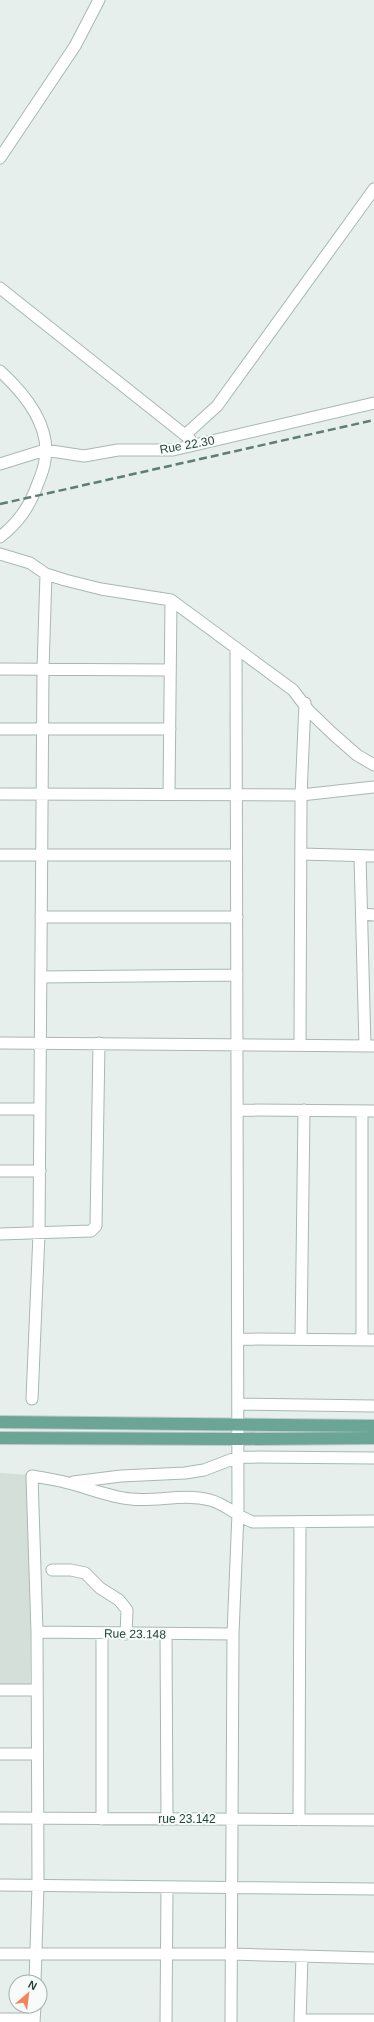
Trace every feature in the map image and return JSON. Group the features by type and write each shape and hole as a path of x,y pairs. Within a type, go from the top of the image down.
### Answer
{"main road":[{"path":"0,1422 374,1426"},
{"path":"0,1438 238,1440 374,1438"}],"street":[{"path":"0,158 75,46 99,0"},
{"path":"186,434 217,406 374,190"},
{"path":"0,288 197,444"},
{"path":"0,371 28,400 43,435 45,450 44,468 27,510 0,537"},
{"name":"Rue 22.30","path":"0,464 45,450 84,456 118,450 173,450 374,403"},
{"path":"0,554 30,563 46,574 64,580 102,589 171,600 293,690 309,711 333,734 357,755 374,765"},
{"path":"32,1399 39,1234 43,670 46,574"},
{"path":"169,794 171,600"},
{"path":"231,2022 233,1634 238,1513 236,649"},
{"path":"0,668 43,670 170,670"},
{"path":"300,1045 301,795 304,703"},
{"path":"0,729 170,729"},
{"path":"0,794 301,795 374,787"},
{"path":"301,854 374,856"},
{"path":"0,856 236,855"},
{"path":"0,1043 370,1046 360,856"},
{"path":"362,914 374,915"},
{"path":"41,917 237,918"},
{"path":"41,978 237,975"},
{"path":"0,1234 39,1234 91,1231 96,1226 99,1043"},
{"path":"0,1109 40,1109"},
{"path":"237,1110 374,1111"},
{"path":"301,1339 304,1110"},
{"path":"362,1111 362,1340"},
{"path":"0,1171 40,1171"},
{"path":"238,1339 374,1340"},
{"path":"238,1404 374,1406"},
{"path":"68,1483 121,1476 185,1473 204,1470 238,1457 374,1458"},
{"path":"35,1974 38,1885 36,1818 37,1632 32,1476 68,1483 128,1499 145,1500 175,1497 209,1500 228,1506 245,1519 253,1522 374,1521"},
{"path":"299,1820 300,1522"},
{"path":"52,1570 71,1570 85,1573 100,1588 119,1600 127,1610 126,1634"},
{"name":"Rue 23.148","path":"37,1632 233,1634"},
{"path":"102,1633 102,1819"},
{"path":"166,1634 167,1819"},
{"path":"0,1690 36,1690"},
{"path":"0,1754 36,1754"},
{"name":"rue 23.142","path":"0,1818 374,1820"},
{"path":"0,1885 168,1888 374,1889"},
{"path":"166,2022 168,1888"},
{"path":"0,1954 231,1954 374,1958"},
{"path":"302,1956 300,2021 374,2020"},
{"path":"0,2019 34,2021"}],"shaded area":[{"path":"0,1473 32,1475 30,1685 0,1685"}],"railway":[{"path":"0,504 374,420"}]}
